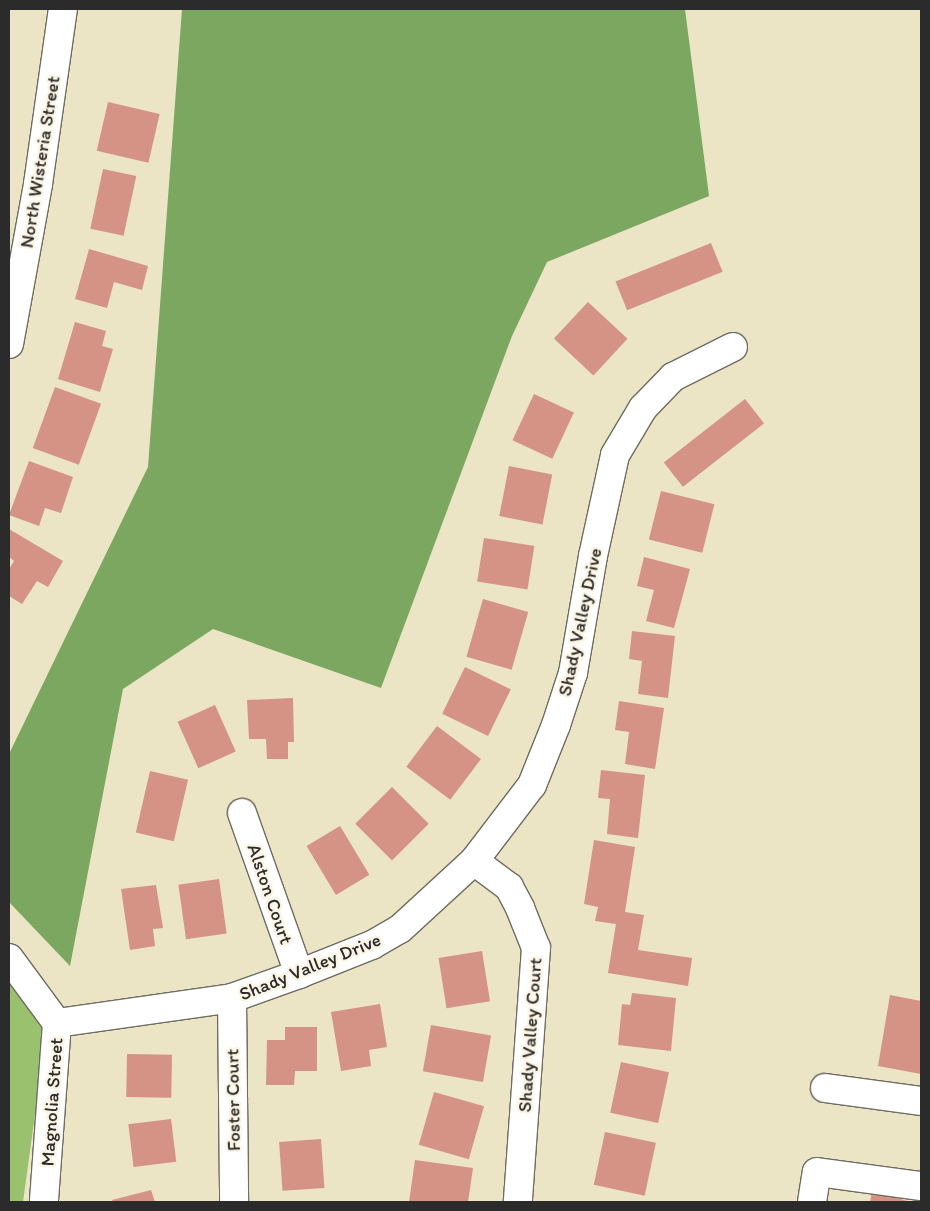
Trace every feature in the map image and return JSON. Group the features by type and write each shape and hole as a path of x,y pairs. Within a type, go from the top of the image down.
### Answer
{"street":[{"name":"North Wisteria Street","path":"9,344 38,184 63,9"},
{"name":"Shady Valley Drive","path":"57,1023 232,998 298,974 372,945 400,929 474,861 532,784 556,725 573,674 593,556 616,455 643,408 672,376 733,347"},
{"name":"Alston Court","path":"242,813 298,974"},
{"name":"Shady Valley Court","path":"474,861 509,887 520,908 536,948 518,1202"},
{"name":"Magnolia Street","path":"9,958 57,1023 44,1202"},
{"name":"Foster Court","path":"232,998 234,1202"},
{"path":"825,1088 921,1101"},
{"path":"812,1202 817,1172 921,1186"}],"green space":[{"path":"182,9 685,9 709,196 547,262 512,336 381,688 213,629 123,689 70,966 9,902 9,754 148,467"},
{"path":"9,974 47,1027 23,1202 9,1202"}],"building":[{"path":"108,102 160,114 148,163 97,151"},
{"path":"103,169 136,176 124,236 90,229"},
{"path":"711,243 723,272 627,310 616,282"},
{"path":"89,249 148,266 142,290 114,282 107,308 75,299"},
{"path":"588,302 627,339 593,375 554,339"},
{"path":"75,322 106,331 102,346 113,349 100,392 58,379"},
{"path":"55,387 101,404 79,465 33,448"},
{"path":"534,394 574,413 552,459 512,440"},
{"path":"745,399 764,423 683,487 664,462"},
{"path":"29,461 73,477 61,513 45,508 39,526 9,515"},
{"path":"509,466 552,474 542,524 499,516"},
{"path":"661,491 714,504 702,553 649,540"},
{"path":"9,529 63,561 48,587 37,581 22,604 9,596 9,569 14,561 9,557"},
{"path":"484,538 534,546 527,589 477,581"},
{"path":"644,557 690,569 674,628 646,621 654,590 637,586"},
{"path":"483,599 528,612 512,670 466,657"},
{"path":"632,631 675,636 668,698 638,694 642,661 629,659"},
{"path":"465,667 511,689 488,736 442,714"},
{"path":"293,698 294,742 288,742 288,759 267,759 266,739 249,739 247,700"},
{"path":"619,701 664,708 655,769 625,764 629,732 615,730"},
{"path":"215,705 236,752 198,768 178,722"},
{"path":"437,726 481,759 450,800 406,767"},
{"path":"601,770 645,775 638,838 607,834 610,799 598,798"},
{"path":"150,771 188,780 174,841 136,832"},
{"path":"392,787 429,824 392,861 355,824"},
{"path":"340,826 369,875 336,895 307,846"},
{"path":"594,840 635,847 625,912 644,915 638,950 692,958 688,986 608,973 616,924 595,921 598,907 584,904"},
{"path":"219,879 227,933 186,939 178,885"},
{"path":"156,885 163,928 153,929 155,946 130,950 121,889"},
{"path":"482,951 490,1001 447,1008 439,958"},
{"path":"632,993 676,998 671,1051 618,1045 622,1004 630,1005"},
{"path":"890,995 921,1001 921,1074 878,1066"},
{"path":"380,1004 387,1047 369,1050 371,1066 341,1071 331,1012"},
{"path":"431,1025 491,1036 483,1082 423,1071"},
{"path":"285,1027 317,1027 317,1071 295,1071 294,1085 266,1085 267,1040 285,1040"},
{"path":"127,1054 172,1055 171,1098 126,1097"},
{"path":"621,1062 669,1072 658,1123 610,1113"},
{"path":"434,1092 484,1106 469,1159 419,1145"},
{"path":"171,1119 176,1162 134,1167 128,1124"},
{"path":"605,1132 656,1143 645,1196 594,1185"},
{"path":"321,1139 324,1188 283,1191 279,1142"},
{"path":"415,1160 473,1168 468,1202 409,1202"},
{"path":"151,1190 155,1202 113,1202 112,1200"},
{"path":"872,1192 912,1202 870,1202"}]}
